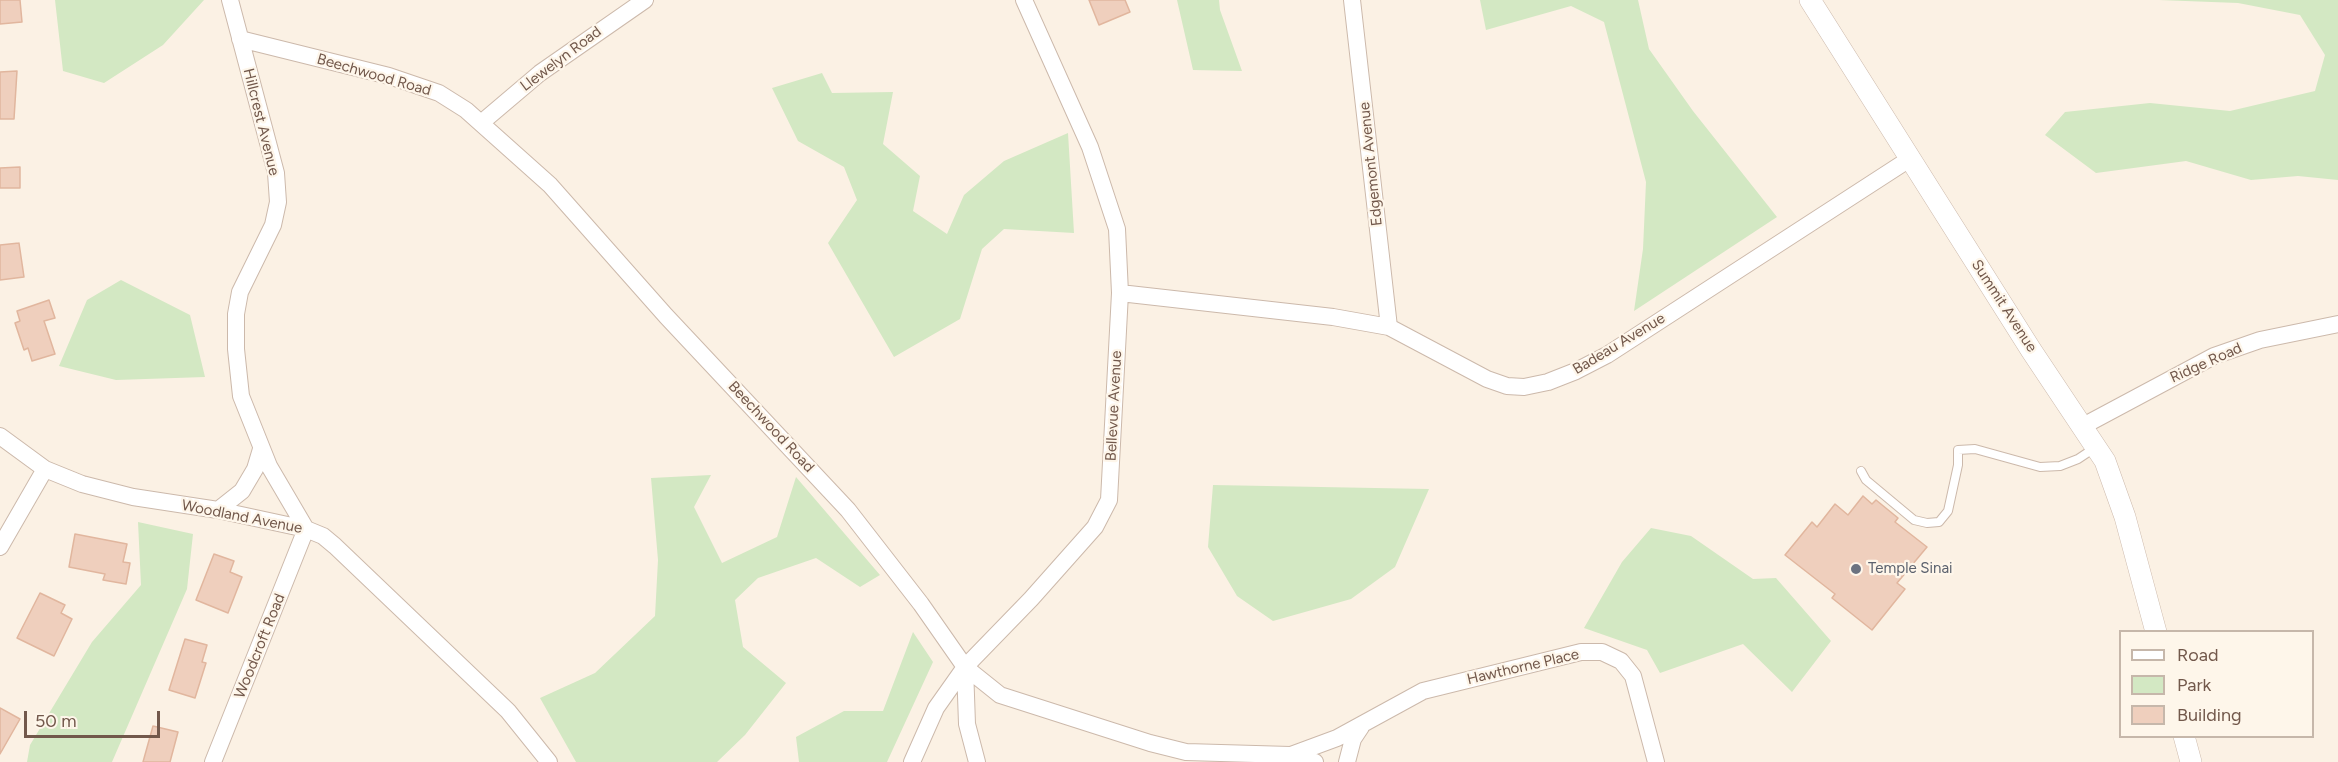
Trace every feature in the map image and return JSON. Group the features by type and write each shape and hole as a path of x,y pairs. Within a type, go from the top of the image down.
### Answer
{"street":[{"name":"Hillcrest Avenue","path":"231,0 276,173 278,202 273,225 240,292 236,314 236,349 241,396 261,449 281,489 306,528"},
{"name":"Llewelyn Road","path":"481,123 540,73 645,0"},
{"name":"Bellevue Avenue","path":"912,762 936,708 965,668 1095,527 1109,500 1120,294 1117,230 1090,147 1024,0"},
{"name":"Edgemont Avenue","path":"1352,0 1389,327"},
{"name":"Summit Avenue","path":"1810,0 2031,350 2105,461 2125,517 2155,630"},
{"name":"Beechwood Road","path":"240,39 388,76 439,93 466,110 550,185 666,316 848,510 921,603 965,668 1000,695 1150,743 1186,752 1290,755 1315,762"},
{"name":"Badeau Avenue","path":"1120,294 1333,317 1389,327 1487,379 1508,386 1524,387 1548,382 1607,355 1911,158"},
{"name":"Ridge Road","path":"2083,426 2214,356 2260,340 2338,324"},
{"name":"Woodland Avenue","path":"0,436 45,469 82,484 133,497 218,510 306,528 323,536 508,711 549,762"},
{"path":"218,510 234,500 242,491 255,469 261,449"},
{"path":"0,547 45,469"},
{"name":"Woodcroft Road","path":"213,762 306,528"},
{"name":"Hawthorne Place","path":"1290,755 1362,726 1423,691 1581,652 1602,652 1621,661 1634,676 1656,762"},
{"path":"965,668 967,724 977,762"},
{"path":"1347,762 1353,739 1362,726"},
{"path":"2185,738 2191,762"}],"lane":[{"path":"1862,471 1866,480 1914,520 1927,523 1939,522 1948,511 1958,465 1958,450 1975,448 2040,467 2060,466 2078,459 2097,447"}],"green space":[{"path":"55,0 204,0 163,45 104,83 63,71"},
{"path":"1177,0 1219,0 1220,10 1242,71 1193,70"},
{"path":"1480,0 1638,0 1649,49 1693,111 1777,217 1634,311 1643,249 1646,182 1604,22 1571,6 1486,30"},
{"path":"2159,0 2338,0 2338,180 2298,176 2251,180 2186,161 2096,173 2045,135 2065,112 2150,103 2230,111 2315,91 2325,55 2300,15 2238,3"},
{"path":"822,73 832,93 893,92 883,144 920,176 913,211 947,234 964,195 1004,161 1068,133 1074,233 1004,229 982,249 960,319 894,357 828,243 857,200 844,167 798,141 772,88"},
{"path":"121,280 190,315 205,377 116,380 59,366 87,300"},
{"path":"711,475 694,507 722,563 777,537 796,477 880,575 860,587 816,558 758,578 735,600 743,647 786,683 745,735 717,762 576,762 540,698 595,673 655,616 658,560 651,478"},
{"path":"1213,485 1429,489 1395,567 1351,599 1273,621 1237,596 1208,547"},
{"path":"138,522 193,534 187,589 112,762 27,762 30,745 92,642 141,585"},
{"path":"1651,528 1691,536 1753,579 1776,578 1831,641 1792,692 1743,644 1660,673 1647,650 1584,628 1622,562"},
{"path":"913,632 933,662 887,762 799,762 796,737 844,711 883,711"}],"building":[{"path":"0,0 20,0 22,22 0,24"},
{"path":"1089,0 1125,0 1130,12 1099,25"},
{"path":"17,71 14,119 0,119 0,72"},
{"path":"20,167 20,188 0,188 0,168"},
{"path":"19,243 24,277 0,280 0,245"},
{"path":"49,300 55,318 44,321 55,354 32,361 28,348 24,350 15,323 20,321 17,311"},
{"name":"Temple Sinai","path":"1863,496 1872,504 1876,500 1898,518 1895,522 1927,547 1897,583 1905,589 1872,630 1832,598 1835,594 1785,555 1812,522 1817,527 1835,504 1848,515"},
{"path":"75,534 127,544 123,562 130,563 126,584 103,580 105,574 69,567"},
{"path":"214,554 234,561 230,572 242,577 228,613 196,600"},
{"path":"40,593 65,605 61,613 72,619 54,656 17,638"},
{"path":"185,639 207,645 202,662 206,663 195,698 169,690"},
{"path":"0,708 20,719 0,754"},
{"path":"153,726 178,732 170,762 143,762"}],"place":[{"name":"Temple Sinai","path":"1856,569"}]}
